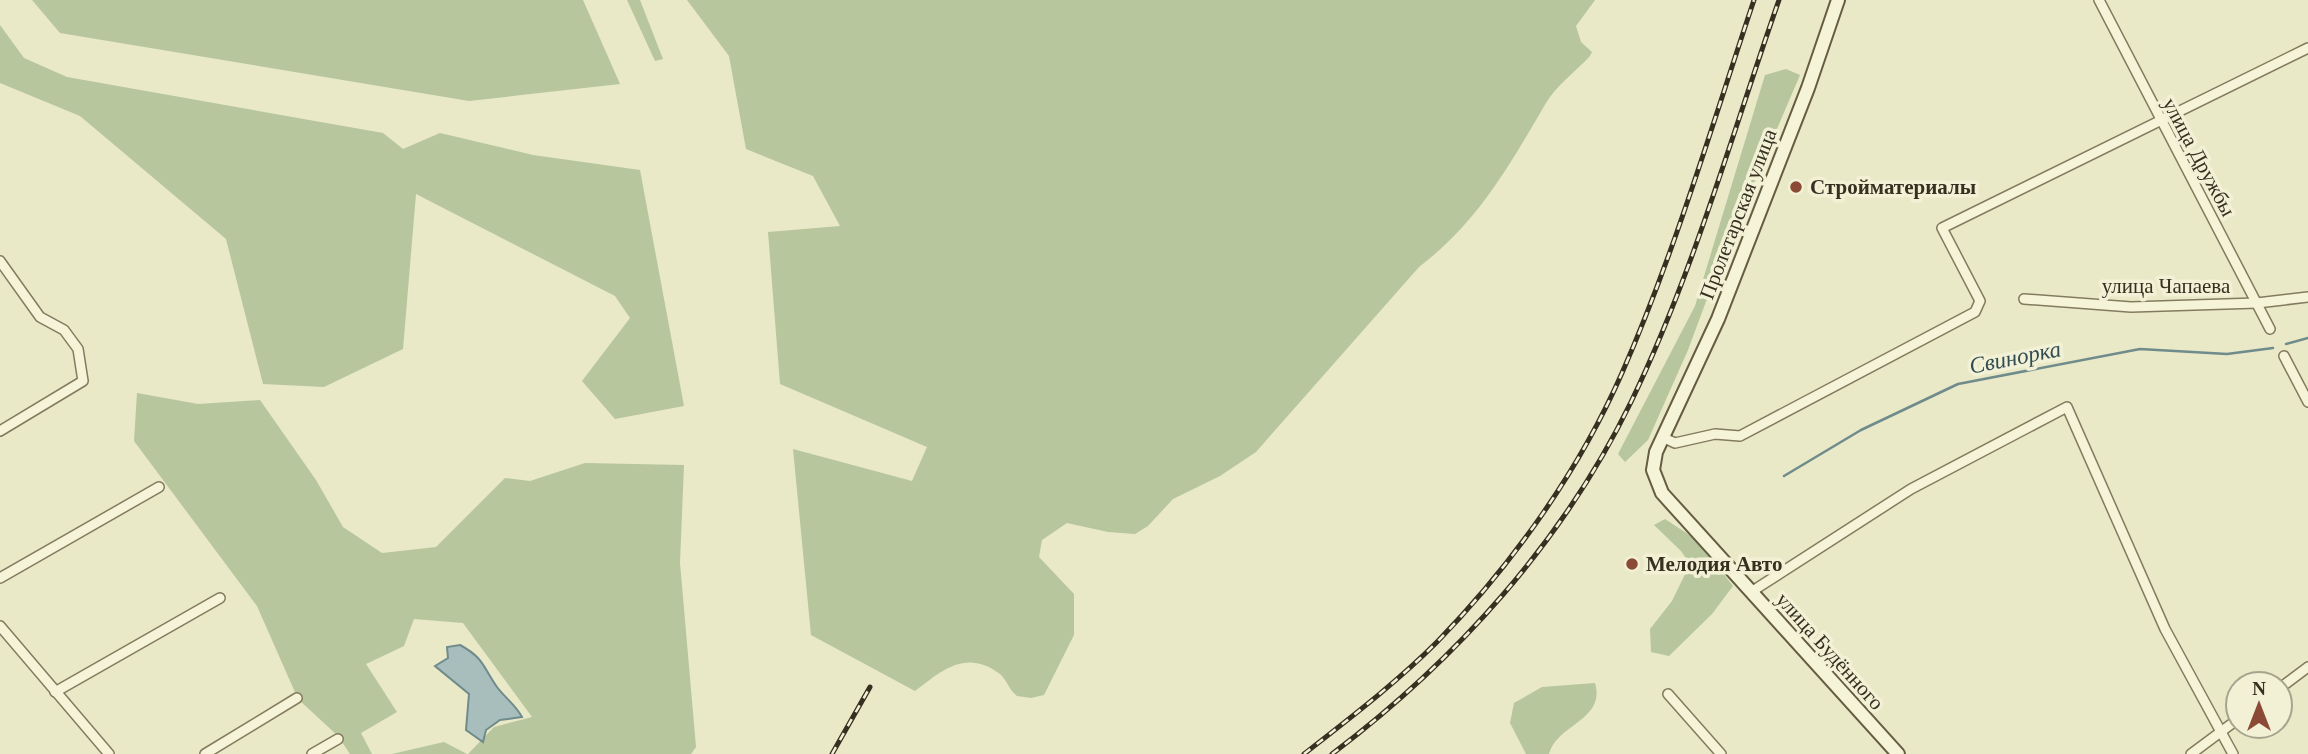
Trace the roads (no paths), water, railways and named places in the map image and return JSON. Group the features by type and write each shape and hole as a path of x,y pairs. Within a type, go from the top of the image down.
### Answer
{"main road":[{"name":"Пролетарская улица","path":"1662,437 1718,319 1808,88 1838,0"},
{"name":"улица Будённого","path":"1662,437 1653,464 1656,484 1898,754"}],"street":[{"name":"улица Дружбы","path":"2099,0 2270,329"},
{"path":"1662,437 1675,443 1715,434 1740,436 1975,312 1980,301 1942,228 2308,48"},
{"path":"0,261 40,317 64,330 78,349 83,381 0,431"},
{"name":"улица Чапаева","path":"2024,299 2132,307 2257,303 2308,297"},
{"path":"2284,356 2308,402"},
{"path":"1751,592 1911,489 2067,407 2165,629 2233,754"},
{"path":"0,578 159,487"},
{"path":"55,692 220,598"},
{"path":"0,626 109,754"},
{"path":"1668,694 1721,754"},
{"path":"205,754 297,698"},
{"path":"2191,754 2224,730"},
{"path":"312,754 338,739"}],"waterway":[{"path":"2286,344 2308,338"},
{"name":"Свинорка","path":"1784,476 1861,430 1958,384 2140,349 2227,354 2273,348"}],"railway":[{"path":"1304,754 1405,672 1465,612 1542,515 1586,446 1622,373 1659,281 1754,0"},
{"path":"1332,754 1421,679 1463,639 1502,596 1573,503 1604,454 1631,402 1674,304 1779,0"},
{"path":"832,754 870,687"}],"place":[{"name":"Стройматериалы","path":"1796,187"},
{"name":"Мелодия Авто","path":"1632,564"}]}
